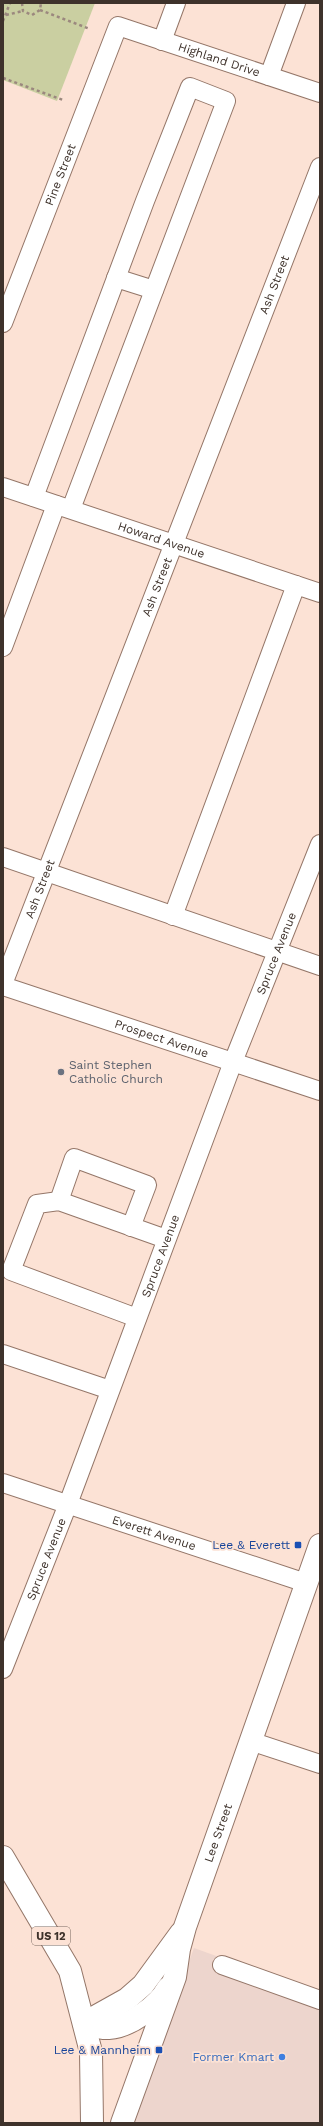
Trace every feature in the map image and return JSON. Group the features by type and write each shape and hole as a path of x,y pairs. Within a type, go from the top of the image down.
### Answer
{"main road":[{"name":"Lee Street","path":"122,2123 175,1977 179,1949 186,1927 320,1545"},
{"name":"US 12","path":"3,1857 70,1971 91,2052 92,2123"},
{"path":"84,2023 127,1999 143,1985 186,1927"},
{"path":"84,2023 97,2027 109,2028 135,2018 166,1993 175,1977"}],"street":[{"path":"162,40 176,3"},
{"path":"269,76 296,3"},
{"name":"Highland Drive","path":"118,26 320,93"},
{"name":"Pine Street","path":"3,323 118,26"},
{"path":"3,647 154,290 226,101 190,87 116,278 34,497"},
{"name":"Ash Street","path":"3,985 320,167"},
{"path":"116,278 154,290"},
{"name":"Howard Avenue","path":"3,487 320,593"},
{"path":"173,916 296,585"},
{"name":"Spruce Avenue","path":"3,1669 68,1504 233,1062 320,844"},
{"path":"3,857 320,966"},
{"name":"Prospect Avenue","path":"3,985 320,1091"},
{"path":"59,1201 74,1158 148,1185 131,1227"},
{"path":"137,1318 11,1271 38,1204 59,1201 166,1240"},
{"path":"3,1354 110,1390"},
{"name":"Everett Avenue","path":"3,1483 306,1583"},
{"path":"250,1741 320,1764"},
{"path":"222,1965 320,2000"}],"path":[{"path":"3,21 10,3"},
{"path":"22,3 23,12"},
{"path":"6,15 23,12 32,15 40,10 41,3"},
{"path":"40,10 90,29"},
{"path":"3,78 63,100"}],"shaded area":[{"path":"194,1948 320,1993 320,2123 130,2123"}],"green space":[{"path":"3,3 95,3 57,101 3,80"}],"place":[{"name":"Saint Stephen Catholic Church","path":"61,1072"},
{"name":"Lee & Everett","path":"298,1545"},
{"name":"Lee & Mannheim","path":"159,2050"},
{"name":"Former Kmart","path":"282,2057"}]}
